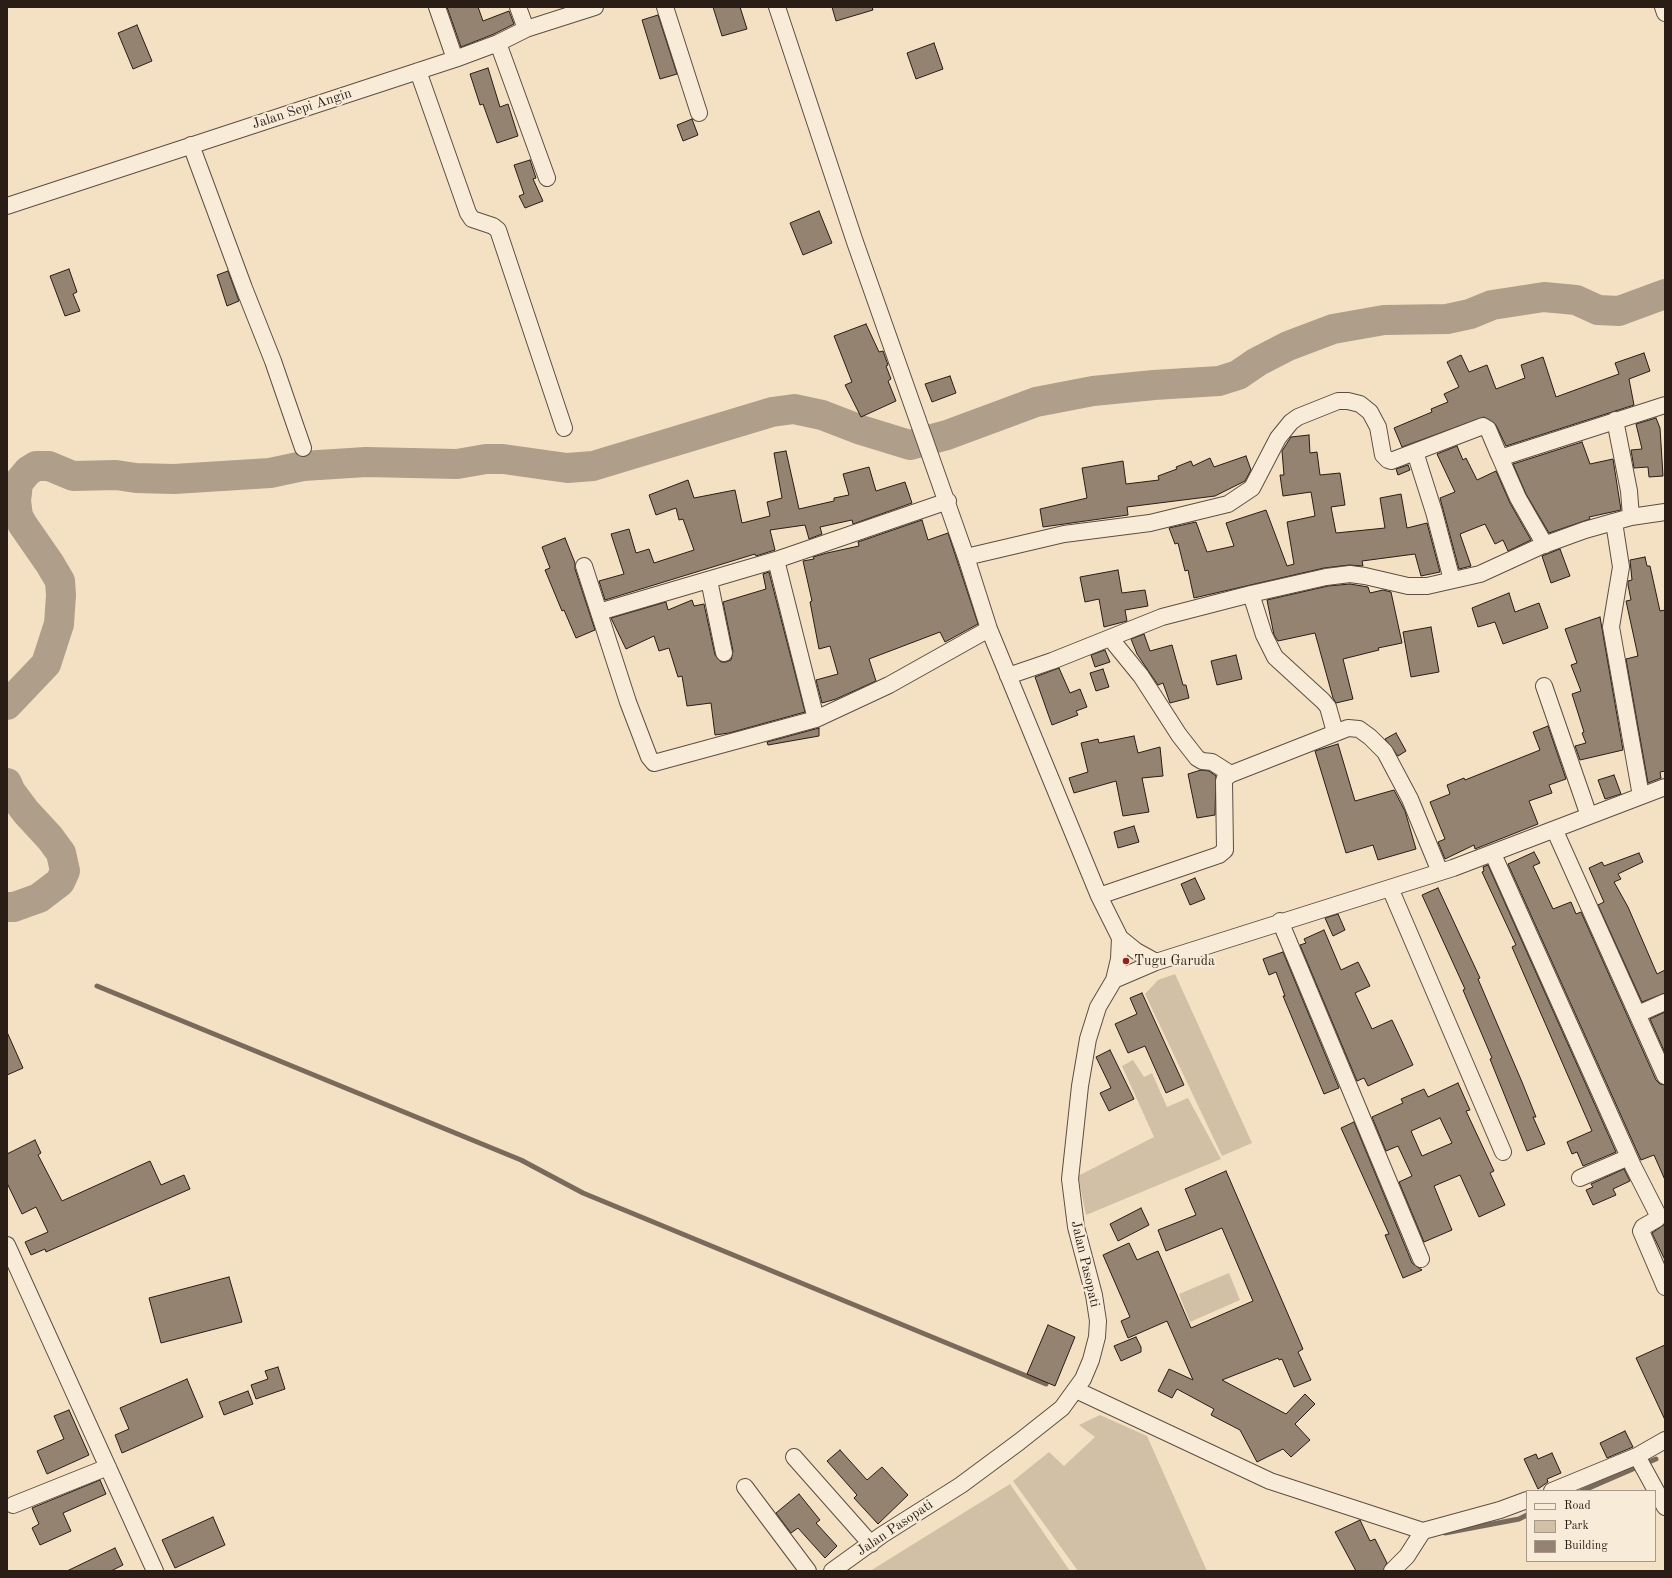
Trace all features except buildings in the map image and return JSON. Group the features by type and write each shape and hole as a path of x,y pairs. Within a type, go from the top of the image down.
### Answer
{"street":[{"path":"437,7 455,59"},
{"path":"518,7 526,29"},
{"name":"Jalan Sepi Angin","path":"7,206 455,59 498,43 526,29 595,7"},
{"path":"665,7 699,113"},
{"path":"777,7 855,242 948,501 989,630 1099,896 1120,938 1136,951 1156,962"},
{"path":"1663,7 1665,13"},
{"path":"498,43 547,178"},
{"path":"418,71 468,213 472,220 493,226 498,230 564,428"},
{"path":"191,145 272,376 303,448"},
{"path":"966,557 1064,534 1150,523 1228,504 1252,488 1278,438 1291,422 1298,417 1338,401 1348,400 1360,404 1370,412 1378,427 1383,455 1391,461 1477,428 1486,426 1515,492 1545,545"},
{"path":"1500,457 1665,405"},
{"path":"1615,420 1629,491 1631,517"},
{"path":"1414,452 1434,512 1452,580"},
{"path":"599,612 776,560 948,501"},
{"path":"1008,676 1052,661 1162,617 1252,594 1326,577 1350,574 1408,586 1427,586 1480,574 1545,545 1585,530 1631,517 1665,512"},
{"path":"1614,522 1621,567 1611,628 1641,796"},
{"path":"776,560 816,719"},
{"path":"584,566 628,702 648,757 654,763 816,719 889,685 989,630"},
{"path":"709,580 724,653"},
{"path":"1252,594 1264,635 1275,657 1328,707 1335,732"},
{"path":"1110,638 1141,676 1179,735 1197,758 1202,761 1212,762 1231,774"},
{"path":"1544,686 1589,816"},
{"path":"1099,896 1219,855 1225,850 1224,781 1231,774 1348,728 1358,729 1370,737 1385,752 1410,799 1440,872"},
{"path":"1114,980 1156,962 1280,921 1440,872 1492,854 1665,787"},
{"path":"1555,830 1665,1076"},
{"path":"1492,854 1629,1157 1658,1215 1657,1219 1643,1227 1641,1231 1665,1287"},
{"path":"1390,888 1504,1152"},
{"path":"1280,921 1421,1259"},
{"name":"Jalan Pasopati","path":"832,1571 961,1485 1062,1408 1076,1390 1091,1360 1097,1338 1098,1321 1094,1295 1076,1227 1070,1179 1073,1142 1088,1040 1098,1007 1114,980 1119,959 1120,938"},
{"path":"1638,1014 1665,1002"},
{"path":"1580,1178 1629,1157"},
{"path":"7,1245 155,1571"},
{"path":"1076,1390 1270,1481 1422,1533 1500,1510 1526,1500"},
{"path":"1555,1490 1640,1461 1665,1440"},
{"path":"794,1457 825,1494 871,1544"},
{"path":"1640,1461 1656,1490"},
{"path":"14,1505 108,1467"},
{"path":"745,1488 808,1571"},
{"path":"1656,1490 1665,1507"},
{"path":"1392,1571 1407,1556 1422,1533"}],"green space":[{"path":"1175,974 1252,1143 1222,1156 1145,994 1158,980"},
{"path":"1133,1060 1144,1077 1152,1073 1167,1107 1188,1098 1221,1159 1086,1215 1078,1176 1154,1137 1122,1066"},
{"path":"1229,1273 1240,1300 1190,1322 1179,1294"},
{"path":"1100,1415 1147,1436 1207,1571 1078,1571 1013,1481 1049,1452 1064,1466 1095,1437 1079,1425"},
{"path":"1010,1484 1070,1571 870,1571"}],"waterway":[{"path":"7,705 46,664 59,624 61,595 60,581 18,516 16,501 18,483 28,471 36,466 49,466 73,476 116,475 136,478 174,479 270,473 303,466 366,462 457,464 486,459 503,459 567,468 593,466 772,412 794,409 822,415 861,430 910,445 947,435 1036,402 1093,391 1219,381 1238,375 1257,362 1288,346 1333,329 1384,320 1447,319 1470,314 1492,305 1544,297 1576,300 1598,310 1619,311 1665,294"},
{"path":"7,783 11,792 26,812 50,838 61,853 65,871 60,882 39,898 14,907 7,907"},
{"path":"97,986 521,1160 583,1193 1046,1384"},
{"path":"1584,1490 1656,1459"},
{"path":"1445,1533 1519,1519 1526,1516"}],"place":[{"name":"Tugu Garuda","path":"1126,961"}]}
